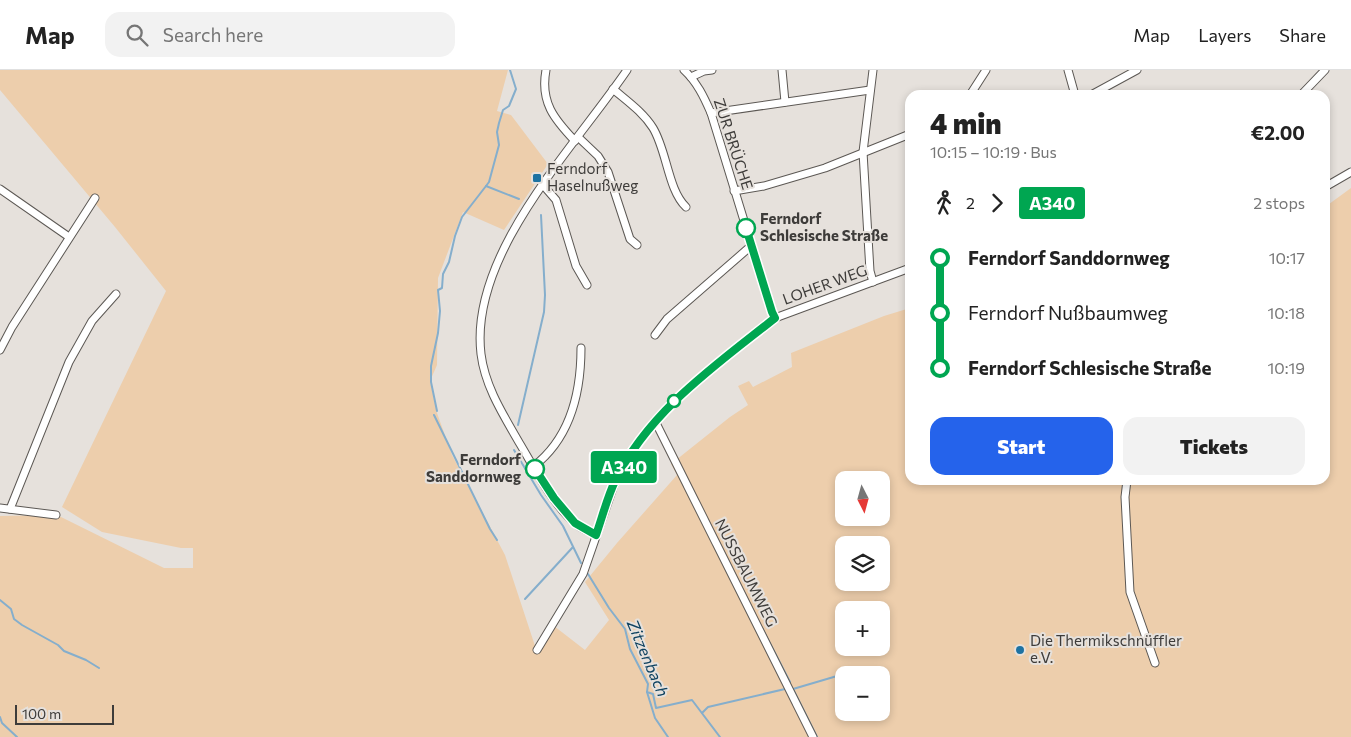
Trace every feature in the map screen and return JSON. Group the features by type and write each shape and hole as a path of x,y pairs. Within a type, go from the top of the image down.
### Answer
{"street":[{"path":"546,70 544,79 548,106 558,123 598,156 608,172 630,239 637,245"},
{"path":"596,535 575,523 554,498 489,388 481,355 480,326 485,298 496,265 510,237 543,185 627,70"},
{"name":"ZUR BRÜCHE","path":"684,70 702,93 711,114 775,318"},
{"path":"691,77 704,71 712,70"},
{"path":"782,70 785,102"},
{"path":"873,70 864,152 870,262 873,282"},
{"path":"973,90 986,70"},
{"path":"1068,70 1074,90"},
{"path":"1100,90 1136,70"},
{"path":"1306,90 1325,70"},
{"path":"614,89 642,114 653,128 661,146 678,200 686,207"},
{"path":"711,114 870,90"},
{"path":"734,191 764,186 809,173 905,136"},
{"path":"1330,184 1351,172"},
{"path":"543,185 556,200 576,266 587,285"},
{"path":"0,190 69,237"},
{"path":"0,350 8,333 95,198"},
{"path":"655,335 667,319 751,246"},
{"name":"LOHER WEG","path":"537,650 583,574 615,482 632,451 655,421 695,382 775,318 905,270"},
{"path":"10,509 69,362 92,321 116,294"},
{"path":"0,328 8,333"},
{"path":"534,466 547,456 557,443 568,422 577,395 581,373 581,348"},
{"name":"NUSSBAUMWEG","path":"655,421 814,737"},
{"path":"1126,485 1125,496 1130,592 1154,663"},
{"path":"0,508 56,515"}],"shaded area":[{"path":"0,70 508,70 497,111 511,115 548,164 504,230 463,212 438,278 437,365 430,381 437,413 452,455 505,555 537,652 554,626 585,650 609,620 585,582 677,475 671,464 748,405 738,386 749,381 753,387 792,367 791,353 905,310 905,485 1330,485 1330,203 1351,188 1351,737 0,737 0,516 57,515 164,568 193,568 193,548 181,548 102,532 62,507 166,291 0,90"}],"waterway":[{"name":"Zitzenbach","path":"510,70 516,89 509,106 503,110 497,132 499,145 489,182 486,186 519,199"},
{"path":"437,411 431,382 431,366 438,333 440,311 438,290 442,288 443,274 449,262 462,217 486,186"},
{"name":"Zitzenbach","path":"518,425 544,312 545,295 541,215"},
{"path":"434,415 497,540"},
{"name":"Zitzenbach","path":"514,450 541,495 563,526 581,563"},
{"path":"525,599 573,547"},
{"name":"Zitzenbach","path":"588,574 609,608 625,629 630,649 648,684 647,692 653,694 656,708 692,700 720,737"},
{"path":"0,600 11,609 14,619 22,625 58,645 64,651 86,660 99,668"},
{"path":"762,628 790,682"},
{"path":"817,737 793,689 835,677"},
{"path":"702,713 708,707 785,689"},
{"path":"647,692 655,718 668,737"},
{"path":"0,717 2,723 17,737"}],"bus line":[{"name":"A340","path":"535,469 554,498 575,523 596,535 615,482 632,451 655,421 695,382 775,318 746,228"}],"place":[{"name":"Ferndorf Haselnußweg","path":"537,178"},
{"name":"Ferndorf Schlesische Straße","path":"746,228"},
{"name":"Ferndorf Sanddornweg","path":"535,469"},
{"name":"Die Thermikschnüffler e.V.","path":"1020,650"}]}
